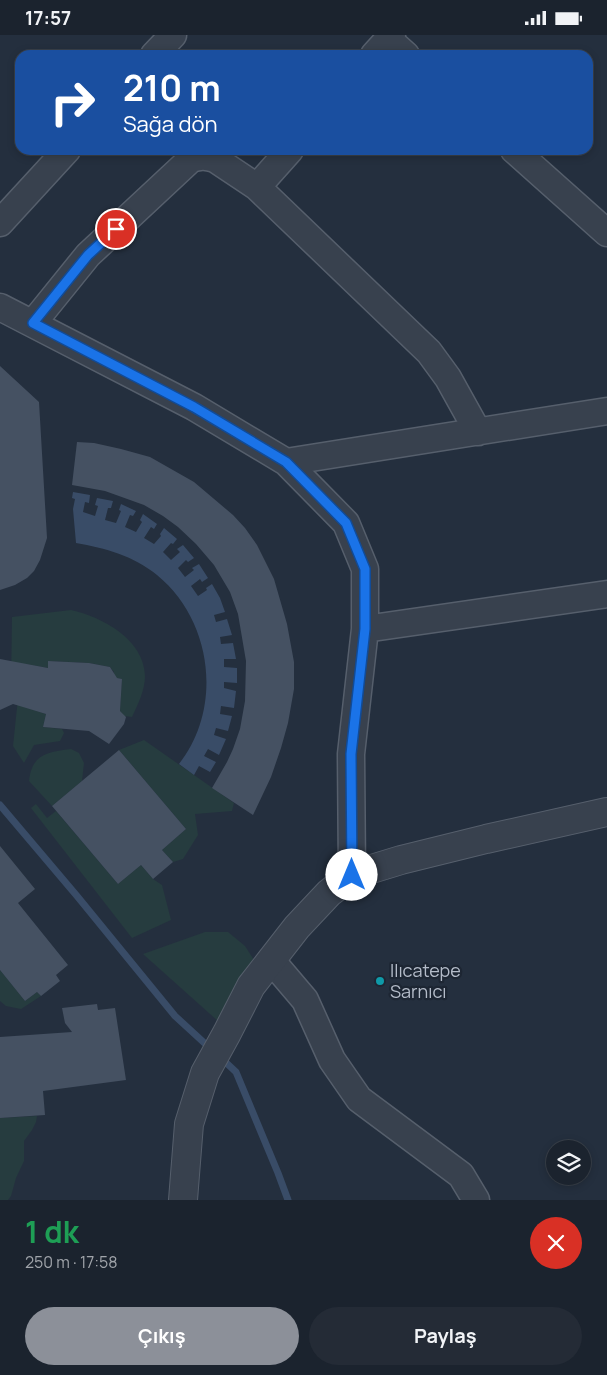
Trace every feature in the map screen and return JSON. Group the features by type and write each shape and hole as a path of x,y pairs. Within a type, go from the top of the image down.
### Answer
{"street":[{"path":"158,50 172,35"},
{"path":"0,223 62,155"},
{"path":"257,187 286,155"},
{"path":"520,155 607,233"},
{"path":"33,323 88,255 191,159 204,156 215,159 257,187 429,352 448,378 478,432"},
{"path":"0,307 194,407 286,462 346,523 365,569 365,629 351,754 352,875"},
{"path":"286,462 607,411"},
{"path":"365,629 607,594"},
{"path":"183,1200 189,1123 205,1073 228,1033 251,986 297,927 329,893 352,875 401,860 607,812"},
{"path":"271,960 305,1000 332,1060 359,1099 461,1175 476,1200"}],"green space":[{"path":"71,610 108,624 129,641 137,651 143,663 145,676 139,702 132,717 124,716 120,711 122,679 114,678 114,672 110,667 89,663 48,661 48,668 26,664 24,707 46,714 43,727 62,729 64,733 60,741 34,745 24,763 13,746 18,698 11,682 12,617"},
{"path":"144,740 234,803 232,811 195,814 198,835 183,859 173,862 162,850 186,829 119,750"},
{"path":"71,749 79,753 84,763 82,781 52,806 29,781 33,765 48,753"},
{"path":"36,804 47,818 56,811 118,884 141,865 153,879 162,885 171,920 132,938 31,808"},
{"path":"205,932 228,932 245,946 254,960 219,1022 143,954"},
{"path":"0,971 25,1001 37,992 41,996 21,1009 6,1006 0,1001"},
{"path":"37,1116 32,1130 24,1141 24,1161 16,1178 11,1196 8,1200 0,1200 0,1118"}],"water":[{"path":"73,492 90,495 89,503 85,502 83,512 95,516 98,506 95,505 97,498 113,501 111,508 108,508 105,520 116,523 121,511 119,510 121,504 136,511 133,516 130,515 125,527 136,532 142,522 140,520 143,514 157,524 154,529 151,527 144,538 154,544 161,536 160,534 164,528 177,539 163,552 171,560 180,552 177,549 183,545 194,558 188,562 186,560 178,568 185,577 194,570 192,568 199,564 208,578 202,582 200,579 191,586 198,596 212,584 220,598 225,612 214,615 216,622 227,619 232,635 220,637 221,644 233,643 236,659 224,659 224,667 237,668 237,683 224,682 224,688 236,691 234,708 221,706 220,714 232,716 228,731 216,728 214,735 226,739 219,755 208,749 204,756 216,762 210,772 199,766 194,775 179,764 193,742 202,717 206,692 206,666 200,640 190,616 176,594 148,568 119,554 98,547 76,543 73,509 75,499 72,498"}],"building":[{"path":"0,366 39,402 47,538 40,560 34,571 15,585 0,590"},
{"path":"77,442 94,443 150,457 194,482 233,515 245,528 257,545 274,579 287,624 294,662 294,689 281,748 271,777 253,815 212,788 233,749 240,729 245,701 246,661 238,614 230,592 214,565 196,544 163,516 144,505 105,491 72,485"},
{"path":"0,659 48,668 48,661 89,663 110,667 117,678 122,679 120,711 126,717 124,724 109,744 89,731 43,727 46,714 13,704 0,710"},
{"path":"119,750 186,829 162,850 173,862 153,879 141,865 118,884 52,806"},
{"path":"0,846 35,889 18,903 68,965 56,975 60,981 41,996 37,992 25,1001 0,970"},
{"path":"97,1004 98,1010 115,1008 126,1080 43,1091 45,1115 0,1118 0,1037 72,1032 65,1023 62,1008"}],"waterway":[{"path":"0,805 175,1016 212,1050"},
{"path":"220,1057 236,1072 288,1200"}],"place":[{"name":"Ilıcatepe Sarnıcı","path":"380,981"}],"route":[{"path":"116,229 88,255 33,323 194,407 286,462 346,523 365,569 365,629 351,754 352,875"}]}
